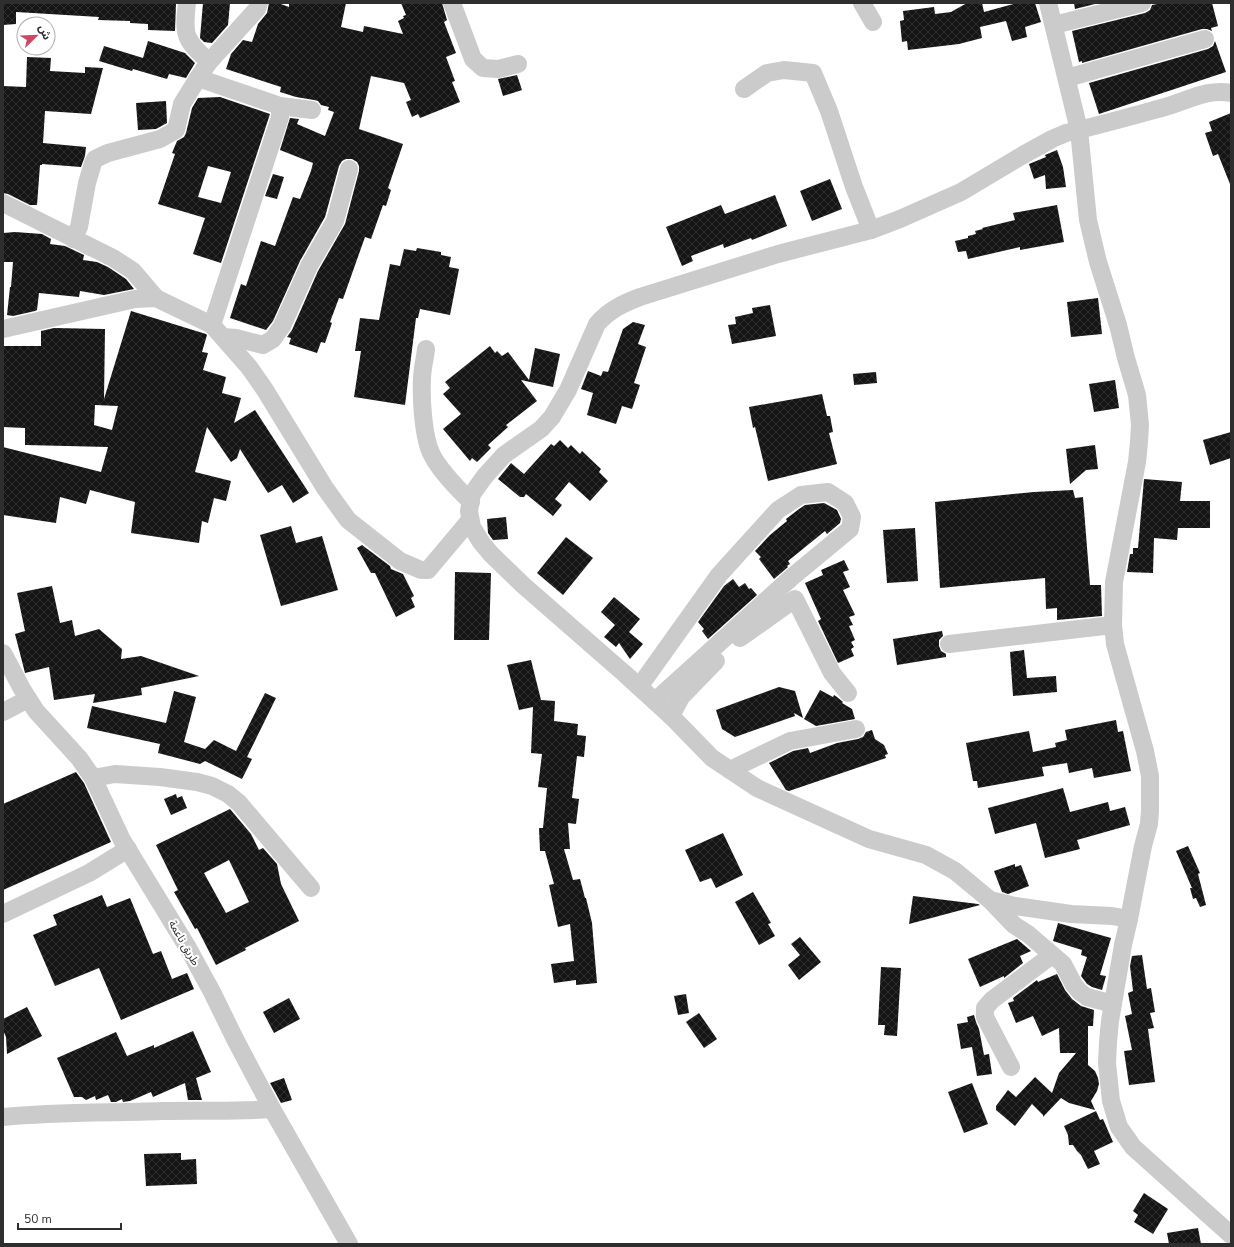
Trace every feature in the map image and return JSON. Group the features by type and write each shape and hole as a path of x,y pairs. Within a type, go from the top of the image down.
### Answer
{"street":[{"path":"187,3 186,34 190,42 209,62"},
{"path":"74,239 79,227 87,183 95,159 108,153 160,139 176,130 182,104 198,78 209,62 257,9 259,3"},
{"path":"452,3 473,59 483,68 498,69 518,64"},
{"path":"862,3 873,22"},
{"path":"1048,3 1079,130 1088,220 1098,262 1118,325 1137,395 1139,409 1140,442 1114,582 1113,625 1115,644 1145,751 1151,788 1149,824 1123,945 1108,1042 1107,1063 1111,1101 1119,1127 1133,1147 1231,1235"},
{"path":"1054,25 1142,3"},
{"path":"1067,78 1205,39"},
{"path":"744,89 768,73 784,70 812,73 829,111 854,187 871,230"},
{"path":"198,78 280,106 312,110"},
{"path":"1113,1004 1087,997 1080,992 1074,985 1063,964 1028,934 1014,925 990,900 954,870 926,855 863,836 757,788 712,758 655,701 499,563 481,542 472,526 470,511 472,494 477,486 504,455 542,429 552,417 568,390 597,324 610,312 621,305 640,297 778,254 871,230 900,219 961,192 1046,142 1066,133 1167,107 1201,95 1216,92 1231,93"},
{"path":"217,331 280,117 280,106"},
{"path":"3,204 113,258 133,272 156,298 217,331 263,345 268,343 278,333 310,266 335,221 349,169"},
{"path":"3,329 135,299 156,298"},
{"path":"217,331 249,367 265,390 325,488 348,520 400,561 422,570 428,570 470,511"},
{"path":"426,349 422,380 426,437 431,453 470,511"},
{"path":"639,687 719,575 778,510 801,495 828,492 845,503 852,517 850,530 792,578 655,701"},
{"path":"671,716 681,697 732,644 795,599 832,673 848,693"},
{"path":"949,644 1113,625"},
{"name":"طريق ناعمة","path":"3,653 24,701 36,711 79,758 93,778 128,849 194,959 272,1109 349,1244"},
{"path":"3,680 12,686 24,701 3,712"},
{"path":"730,770 790,741 856,729"},
{"path":"93,778 115,774 160,777 212,786 228,794 240,803 311,888"},
{"path":"3,914 89,873 128,849"},
{"path":"990,900 1015,906 1071,914 1112,916 1129,919"},
{"path":"1011,1067 985,1016 985,1008 992,1000 1052,955"},
{"path":"3,1117 34,1114 242,1111 272,1109"}],"building":[{"path":"3,3 176,3 175,31 148,30 148,24 130,23 130,21 98,20 99,17 16,12 16,24 3,25"},
{"path":"203,3 230,3 228,25 212,43 204,42 200,38"},
{"path":"269,3 278,3 289,7 289,3 346,3 341,27 363,32 364,26 403,34 398,21 406,15 401,3 442,3 447,20 444,22 456,53 446,57 455,81 452,82 460,102 420,118 418,114 412,117 406,102 411,100 404,83 371,76 359,129 403,144 388,188 391,190 386,206 383,205 371,239 365,237 343,299 339,298 330,322 332,323 325,343 321,342 317,353 289,344 291,338 287,337 292,330 318,271 345,224 359,171 357,162 352,159 342,161 339,166 325,217 300,261 273,321 266,330 230,318 241,284 246,286 261,241 275,246 293,197 300,199 311,171 313,163 280,150 290,118 299,119 297,124 325,136 334,112 328,110 329,107 321,105 318,101 280,92 281,87 226,69 231,54 243,40 252,42 258,24 267,13"},
{"path":"967,3 982,3 984,12 1017,3 1035,3 1041,22 1025,27 1027,37 1012,41 1006,21 980,27 982,38 959,44 908,50 907,41 902,42 900,21 904,20 903,11 934,7 935,14 951,12"},
{"path":"1074,3 1099,3 1075,9"},
{"path":"1161,3 1212,3 1218,26 1211,28 1212,31 1202,29 1082,63 1082,61 1079,62 1072,31 1145,13 1150,10 1152,5"},
{"path":"148,41 185,53 195,63 186,78 169,74 167,79 133,69 132,71 99,61 104,46 143,58"},
{"path":"1215,41 1226,72 1099,114 1089,83 1208,49 1213,46"},
{"path":"27,57 51,58 50,71 85,73 85,67 103,68 91,114 45,111 43,143 86,147 85,156 81,167 40,165 37,205 30,205 3,193 3,86 26,87"},
{"path":"517,75 522,90 503,96 498,79"},
{"path":"220,97 270,114 221,263 193,254 205,218 158,204 175,154 172,153 177,141 184,137 186,133 192,108 198,98","holes":["208,166 231,172 221,203 198,197"]},
{"path":"166,101 167,123 156,129 138,130 136,103"},
{"path":"1231,113 1230,184 1218,154 1213,156 1205,133 1212,131 1209,122"},
{"path":"1057,150 1063,167 1066,187 1046,189 1045,175 1034,179 1029,164 1046,157 1045,155"},
{"path":"273,174 284,177 277,199 265,196"},
{"path":"830,179 842,209 812,221 800,191"},
{"path":"775,195 787,226 752,240 751,238 724,248 723,244 691,256 693,261 682,266 666,227 721,205 725,214"},
{"path":"1057,205 1064,242 1020,250 1020,247 968,259 966,251 958,252 955,241 968,238 968,236 976,234 975,231 1015,220 1013,213"},
{"path":"15,232 42,234 51,239 50,244 65,246 84,255 83,260 97,262 108,267 126,279 134,289 104,295 80,291 79,297 39,293 37,310 13,316 7,315 13,262 3,262 3,233"},
{"path":"417,248 441,252 441,255 451,257 449,267 459,269 450,315 420,309 418,318 416,318 405,405 354,397 361,351 355,351 360,318 379,320 390,264 400,266 404,249 416,251"},
{"path":"1098,298 1102,334 1071,337 1067,302"},
{"path":"770,305 776,336 732,344 728,325 736,324 735,317 753,313 752,308"},
{"path":"131,311 206,334 202,352 208,353 203,370 226,377 222,393 241,398 234,423 255,410 309,493 293,503 282,485 268,493 240,449 237,458 231,462 207,427 195,472 231,481 226,501 214,498 208,523 202,521 199,543 131,533 135,502 90,490 86,504 60,497 56,523 3,515 3,447 101,472 108,447 25,445 25,428 3,427 3,346 41,346 41,331 54,328 105,329 104,399","holes":["95,405 118,406 112,430 94,425"]},
{"path":"633,322 645,325 638,344 646,347 634,383 640,385 632,409 622,406 616,424 587,415 593,393 581,389 588,371 601,376 603,371 608,372 623,329"},
{"path":"490,346 495,353 497,351 502,356 508,352 529,380 535,348 560,354 553,387 521,380 537,401 506,425 508,427 488,445 491,448 477,462 472,458 470,461 443,429 461,414 443,394 450,388 445,382"},
{"path":"876,372 877,383 854,385 853,374"},
{"path":"1115,380 1119,408 1094,412 1089,384"},
{"path":"822,394 827,416 830,416 833,432 829,433 837,464 768,481 755,427 753,428 749,407"},
{"path":"1231,432 1231,458 1210,465 1203,440"},
{"path":"560,440 568,448 571,445 580,454 582,451 601,469 599,472 608,481 590,501 569,482 555,499 562,505 553,516 526,494 524,497 520,497 498,479 511,463 524,474 551,444 554,446"},
{"path":"1095,445 1098,469 1086,470 1070,484 1066,449"},
{"path":"1144,479 1182,482 1180,501 1210,501 1210,528 1178,528 1177,540 1154,538 1153,573 1127,572 1130,554 1133,554 1133,548 1138,548"},
{"path":"1073,490 1075,498 1083,497 1090,585 1101,585 1102,616 1057,620 1057,608 1046,609 1045,578 940,588 935,502 1034,492"},
{"path":"824,503 837,510 841,519 840,523 827,534 825,531 788,561 790,564 787,566 788,567 774,579 759,559 761,557 755,551 770,535 787,521 786,519 799,509 805,505"},
{"path":"506,517 508,539 493,540 488,533 487,519"},
{"path":"291,526 296,543 322,536 338,590 281,606 260,535"},
{"path":"915,528 918,581 887,583 883,530"},
{"path":"566,537 593,558 563,595 537,573"},
{"path":"362,545 390,566 391,569 403,574 414,596 411,598 415,607 396,617 375,573 371,573 357,548"},
{"path":"844,560 849,570 843,572 850,587 843,590 855,615 849,617 853,625 849,626 855,640 851,642 854,647 851,649 854,656 838,663 818,621 821,619 805,583 823,575 821,570"},
{"path":"455,572 491,573 489,640 454,640"},
{"path":"733,579 739,587 745,583 749,589 751,588 757,595 708,639 702,631 704,629 698,622 724,586"},
{"path":"52,586 60,623 72,620 75,636 99,629 122,649 121,659 141,656 199,676 141,688 142,695 93,703 95,694 54,700 49,667 25,673 15,634 25,631 17,593"},
{"path":"614,597 640,619 629,632 643,644 630,659 619,643 616,647 604,637 615,625 601,612"},
{"path":"942,631 943,636 939,640 939,646 941,651 946,654 946,657 897,665 893,639"},
{"path":"1024,650 1027,678 1056,676 1057,692 1013,696 1010,652"},
{"path":"531,660 541,700 555,701 554,721 578,724 577,735 586,736 584,757 577,756 572,798 579,799 576,824 568,823 570,849 564,849 573,880 580,879 586,898 592,923 597,983 576,985 576,980 554,983 551,964 574,961 570,924 558,927 549,885 554,884 545,851 540,851 539,828 543,828 547,788 538,787 542,754 531,753 533,707 519,710 507,665"},
{"path":"779,687 795,691 803,718 794,713 795,716 735,737 722,729 716,710"},
{"path":"820,690 833,697 834,695 843,702 842,703 852,709 855,719 816,726 804,719"},
{"path":"174,691 196,697 184,742 205,749 214,740 236,751 265,693 276,698 247,757 252,759 242,779 205,761 200,764 158,753 160,744 87,728 92,706 166,723"},
{"path":"1116,720 1118,732 1123,731 1131,771 1094,778 1092,768 1069,773 1067,763 1042,767 1044,776 978,788 977,781 973,781 966,743 1029,731 1033,752 1056,747 1055,743 1067,740 1065,730"},
{"path":"872,730 875,739 884,745 888,754 885,755 886,758 789,791 786,790 769,763 793,751 808,748 810,753 837,743 858,739 863,737 866,732"},
{"path":"76,772 84,783 111,842 3,890 3,804"},
{"path":"1063,788 1070,812 1108,802 1110,811 1125,807 1130,825 1077,840 1080,849 1045,858 1036,823 995,834 988,808"},
{"path":"176,794 177,798 182,796 187,808 171,815 164,799"},
{"path":"230,809 251,834 259,850 263,848 277,864 281,884 299,921 245,948 246,950 216,965 197,928 195,929 174,892 178,890 156,845","holes":["229,860 249,902 226,913 204,873"]},
{"path":"723,833 743,875 716,888 711,878 700,882 685,850"},
{"path":"1188,846 1200,873 1198,874 1206,905 1200,907 1196,898 1193,899 1190,888 1192,888 1176,851"},
{"path":"1015,864 1015,867 1021,865 1029,886 1008,894 1002,892 994,871"},
{"path":"753,892 771,923 768,924 775,936 759,945 735,902"},
{"path":"102,895 107,907 130,898 153,954 161,951 172,979 187,973 194,989 121,1020 99,968 55,986 33,935 57,925 53,915"},
{"path":"913,896 978,904 980,905 909,924"},
{"path":"1058,923 1111,938 1100,975 1106,976 1102,990 1087,984 1081,976 1087,957 1081,955 1082,950 1053,941"},
{"path":"800,937 821,962 799,980 788,965 800,955 791,944"},
{"path":"1017,939 1031,951 1020,956 1023,963 1004,978 1004,976 980,987 968,959"},
{"path":"1142,955 1147,989 1151,988 1155,1012 1150,1013 1154,1028 1148,1029 1155,1082 1129,1085 1124,1051 1132,1050 1125,1016 1132,1014 1128,993 1133,991 1130,966 1132,956"},
{"path":"881,967 901,968 897,1036 884,1035 885,1025 878,1025"},
{"path":"1057,974 1065,990 1072,999 1081,1006 1094,1010 1093,1026 1088,1026 1088,1065 1095,1071 1099,1084 1091,1101 1095,1110 1069,1103 1061,1098 1043,1117 1043,1115 1032,1104 1015,1126 996,1110 996,1106 1008,1090 1016,1097 1035,1077 1052,1093 1059,1073 1076,1053 1060,1053 1059,1028 1042,1036 1033,1016 1016,1023 1008,1003 1014,1001 1013,998 1037,980 1038,982"},
{"path":"686,994 689,1013 678,1015 674,996"},
{"path":"289,998 300,1019 274,1033 263,1012"},
{"path":"27,1007 42,1036 7,1054 6,1037 3,1030 3,1019"},
{"path":"699,1013 717,1039 704,1048 686,1022"},
{"path":"974,1015 979,1029 984,1055 989,1054 992,1074 977,1076 972,1047 961,1049 957,1024 968,1022 967,1017"},
{"path":"193,1031 211,1072 196,1078 202,1100 188,1100 185,1083 153,1097 151,1092 130,1101 123,1102 122,1099 116,1102 111,1102 108,1095 96,1100 95,1096 86,1100 82,1097 74,1097 57,1058 116,1032 127,1056 154,1045 154,1048"},
{"path":"284,1078 292,1100 281,1103 270,1083"},
{"path":"972,1083 988,1124 964,1133 948,1092"},
{"path":"1096,1111 1100,1120 1103,1119 1113,1142 1094,1151 1100,1164 1088,1169 1081,1155 1073,1145 1069,1145 1068,1135 1064,1126"},
{"path":"181,1153 181,1160 196,1159 197,1184 146,1186 144,1154"},
{"path":"1144,1193 1168,1209 1153,1234 1134,1222 1138,1215 1133,1211"},
{"path":"1198,1228 1201,1244 1169,1244 1167,1233"}]}
